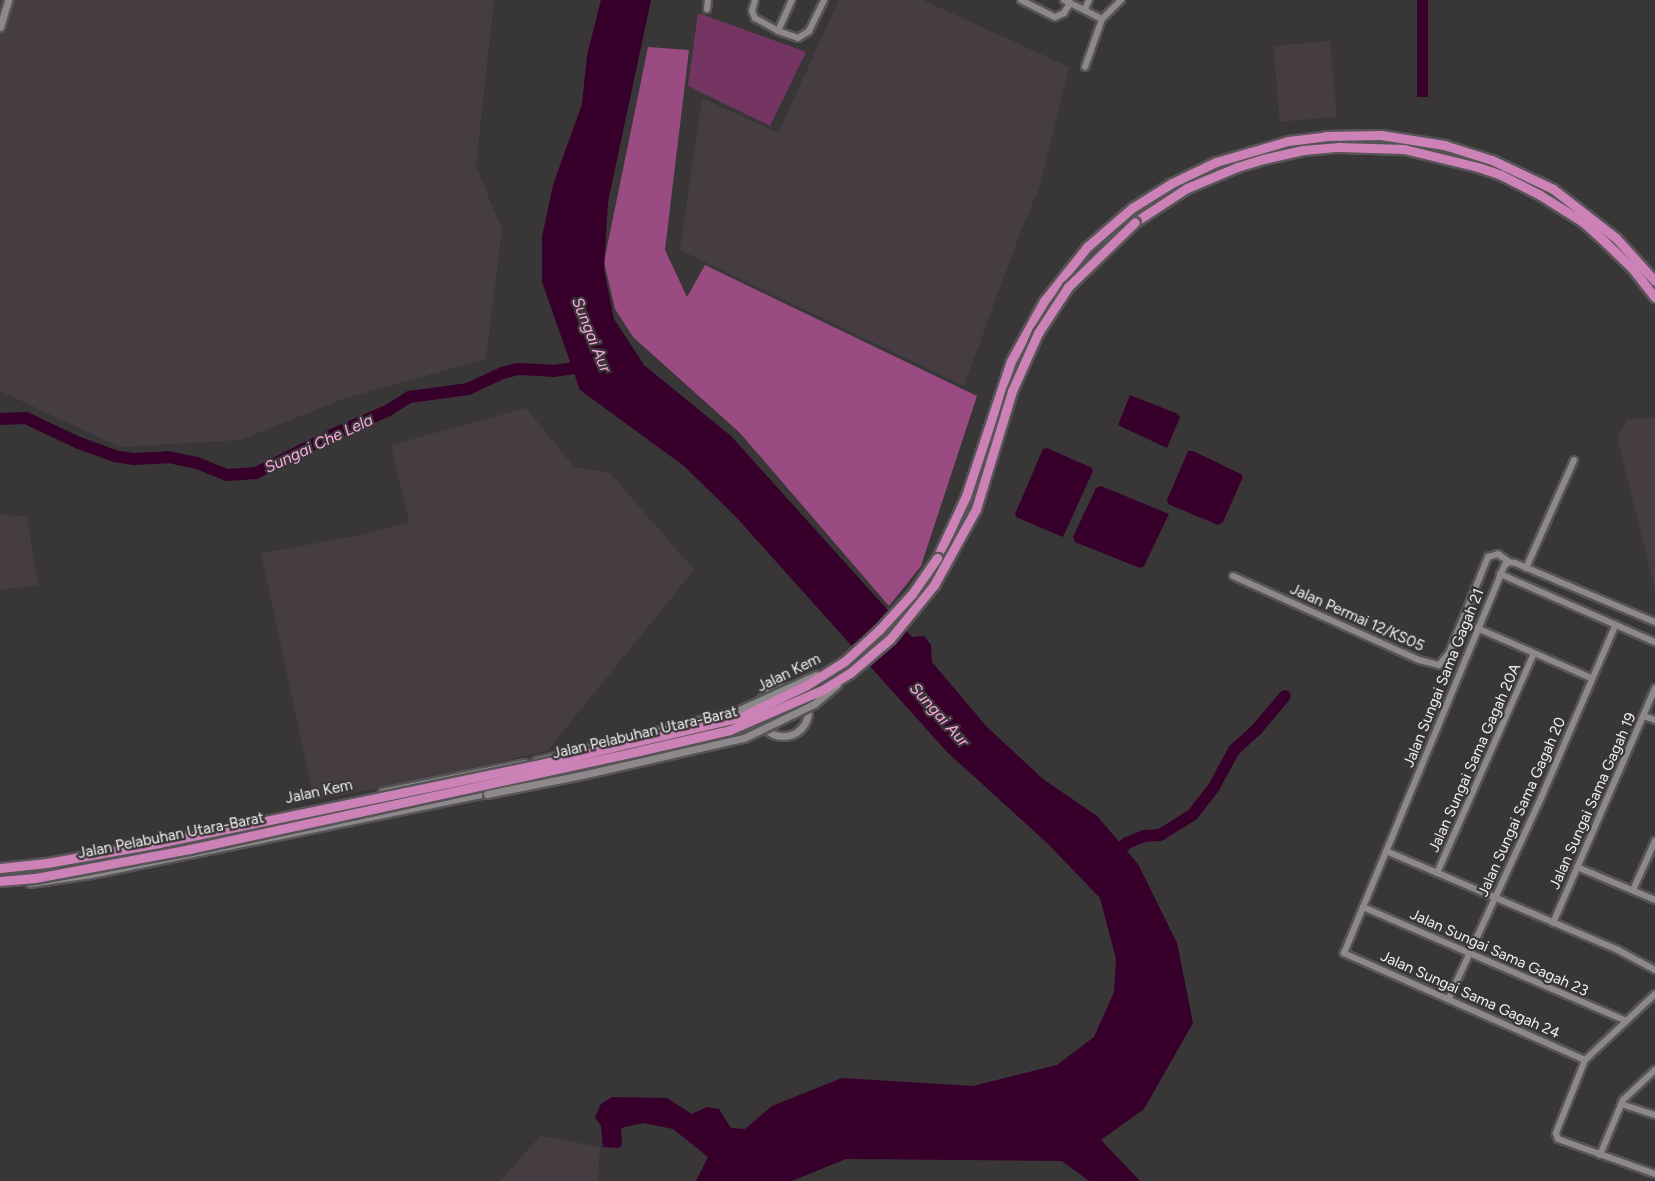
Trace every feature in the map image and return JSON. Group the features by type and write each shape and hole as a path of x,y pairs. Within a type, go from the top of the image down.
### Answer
{"main road":[{"name":"Jalan Pelabuhan Utara-Barat","path":"0,866 47,863 159,843 710,726 769,705 807,686 845,661 879,630 912,594 937,558 966,496 1004,378 1031,322 1056,285 1087,247 1150,196 1191,173 1255,149 1326,136 1381,135 1444,145 1492,160 1533,179 1572,202 1616,238 1655,280"},
{"name":"Jalan Pelabuhan Utara-Barat","path":"0,882 35,878 190,849 730,730 780,710 850,673 890,639 934,585 976,509 1012,391 1038,333 1068,288 1097,256 1135,222 1187,188 1237,166 1302,150 1340,147 1404,149 1460,161 1494,172 1547,199 1583,222 1632,268 1655,297"}],"street":[{"path":"0,27 8,0"},
{"path":"707,9 708,0"},
{"path":"755,0 752,10 755,18 778,31 798,38 805,35 824,0"},
{"path":"778,31 792,0"},
{"path":"1021,0 1055,17 1064,13 1067,2 1102,19"},
{"path":"1085,9 1089,0"},
{"path":"1085,67 1102,19 1121,0"},
{"path":"1526,568 1574,459"},
{"name":"Jalan Permai 12/KS05","path":"1233,576 1419,660 1439,665 1449,653 1488,557 1498,554 1509,562"},
{"path":"1509,562 1655,622"},
{"name":"Jalan Sungai Sama Gagah 21","path":"1344,953 1477,628 1500,574 1509,562"},
{"path":"1500,574 1655,642"},
{"name":"Jalan Sungai Sama Gagah 20","path":"1449,998 1541,798 1616,624"},
{"path":"1477,628 1591,678"},
{"name":"Jalan Sungai Sama Gagah 20A","path":"1437,873 1534,652"},
{"name":"Jalan Kem","path":"536,761 737,711 773,697 845,661"},
{"path":"0,882 36,882 91,874 582,776 744,738 814,704 850,673"},
{"path":"788,686 802,694 808,709 805,724 794,734 773,735 761,725 758,708 765,693 771,688 788,686"},
{"name":"Jalan Sungai Sama Gagah 19","path":"1553,923 1655,688"},
{"name":"Jalan Kem","path":"0,866 96,852 536,761 698,726 758,708"},
{"path":"1644,716 1655,720"},
{"path":"487,794 539,778 725,737 761,725"},
{"path":"1633,891 1655,841"},
{"path":"1386,851 1618,950 1655,970"},
{"path":"1577,867 1655,900"},
{"name":"Jalan Sungai Sama Gagah 23","path":"1363,907 1626,1021"},
{"name":"Jalan Sungai Sama Gagah 24","path":"1344,953 1585,1060"},
{"path":"1654,996 1585,1060 1556,1132 1558,1139 1655,1174"},
{"path":"1600,1155 1621,1104 1628,1094 1655,1070"},
{"path":"1621,1104 1655,1115"}],"shaded area":[{"path":"0,0 494,0 476,166 502,230 486,359 346,398 240,440 120,447 0,391"},
{"path":"839,0 923,0 1069,67 1039,188 1018,238 964,386 680,250 702,98 778,133"},
{"path":"698,13 806,52 770,126 688,86"},
{"path":"1330,41 1337,117 1280,122 1273,46"},
{"path":"648,47 689,50 665,250 687,297 705,265 977,396 921,566 889,606 740,433 633,337 615,309 604,262"},
{"path":"526,408 574,467 610,473 694,570 547,751 406,783 314,800 261,553 357,536 409,522 391,445"},
{"path":"1655,417 1655,590 1617,436 1627,420"},
{"path":"0,514 27,517 38,585 0,590"},
{"path":"540,1136 600,1147 598,1181 500,1181"}],"water":[{"name":"Sungai Aur","path":"601,0 651,0 608,202 604,269 614,319 644,365 731,436 912,637 924,636 931,645 932,662 987,727 1043,779 1097,816 1138,864 1177,943 1193,1023 1144,1109 1101,1140 1140,1181 1089,1181 1062,1161 846,1159 792,1181 696,1181 708,1157 673,1129 643,1123 621,1128 622,1144 619,1148 603,1147 601,1126 595,1117 601,1104 612,1097 667,1098 692,1114 707,1107 719,1109 731,1128 745,1129 772,1106 842,1078 973,1086 1057,1065 1094,1037 1114,992 1116,959 1100,898 1047,843 947,752 736,517 684,466 580,390 542,282 542,237 553,185 582,104 587,55"},
{"path":"1417,0 1428,0 1428,97 1417,97"},
{"path":"1130,395 1178,414 1180,417 1167,448 1118,425"},
{"path":"1047,448 1092,468 1093,471 1063,537 1016,517 1015,514 1043,449"},
{"path":"1188,451 1193,451 1243,477 1223,522 1218,525 1168,504 1167,500"},
{"path":"1101,486 1169,514 1144,566 1140,568 1075,542 1073,537 1096,488"}],"waterway":[{"name":"Sungai Che Lela","path":"0,419 26,418 79,443 114,456 134,459 168,457 197,463 227,475 256,473 334,434 387,411 409,397 468,389 502,373 518,369 553,371 588,366"},
{"path":"1111,856 1127,843 1144,836 1160,835 1193,814 1214,787 1234,750 1257,729 1285,696"}]}
